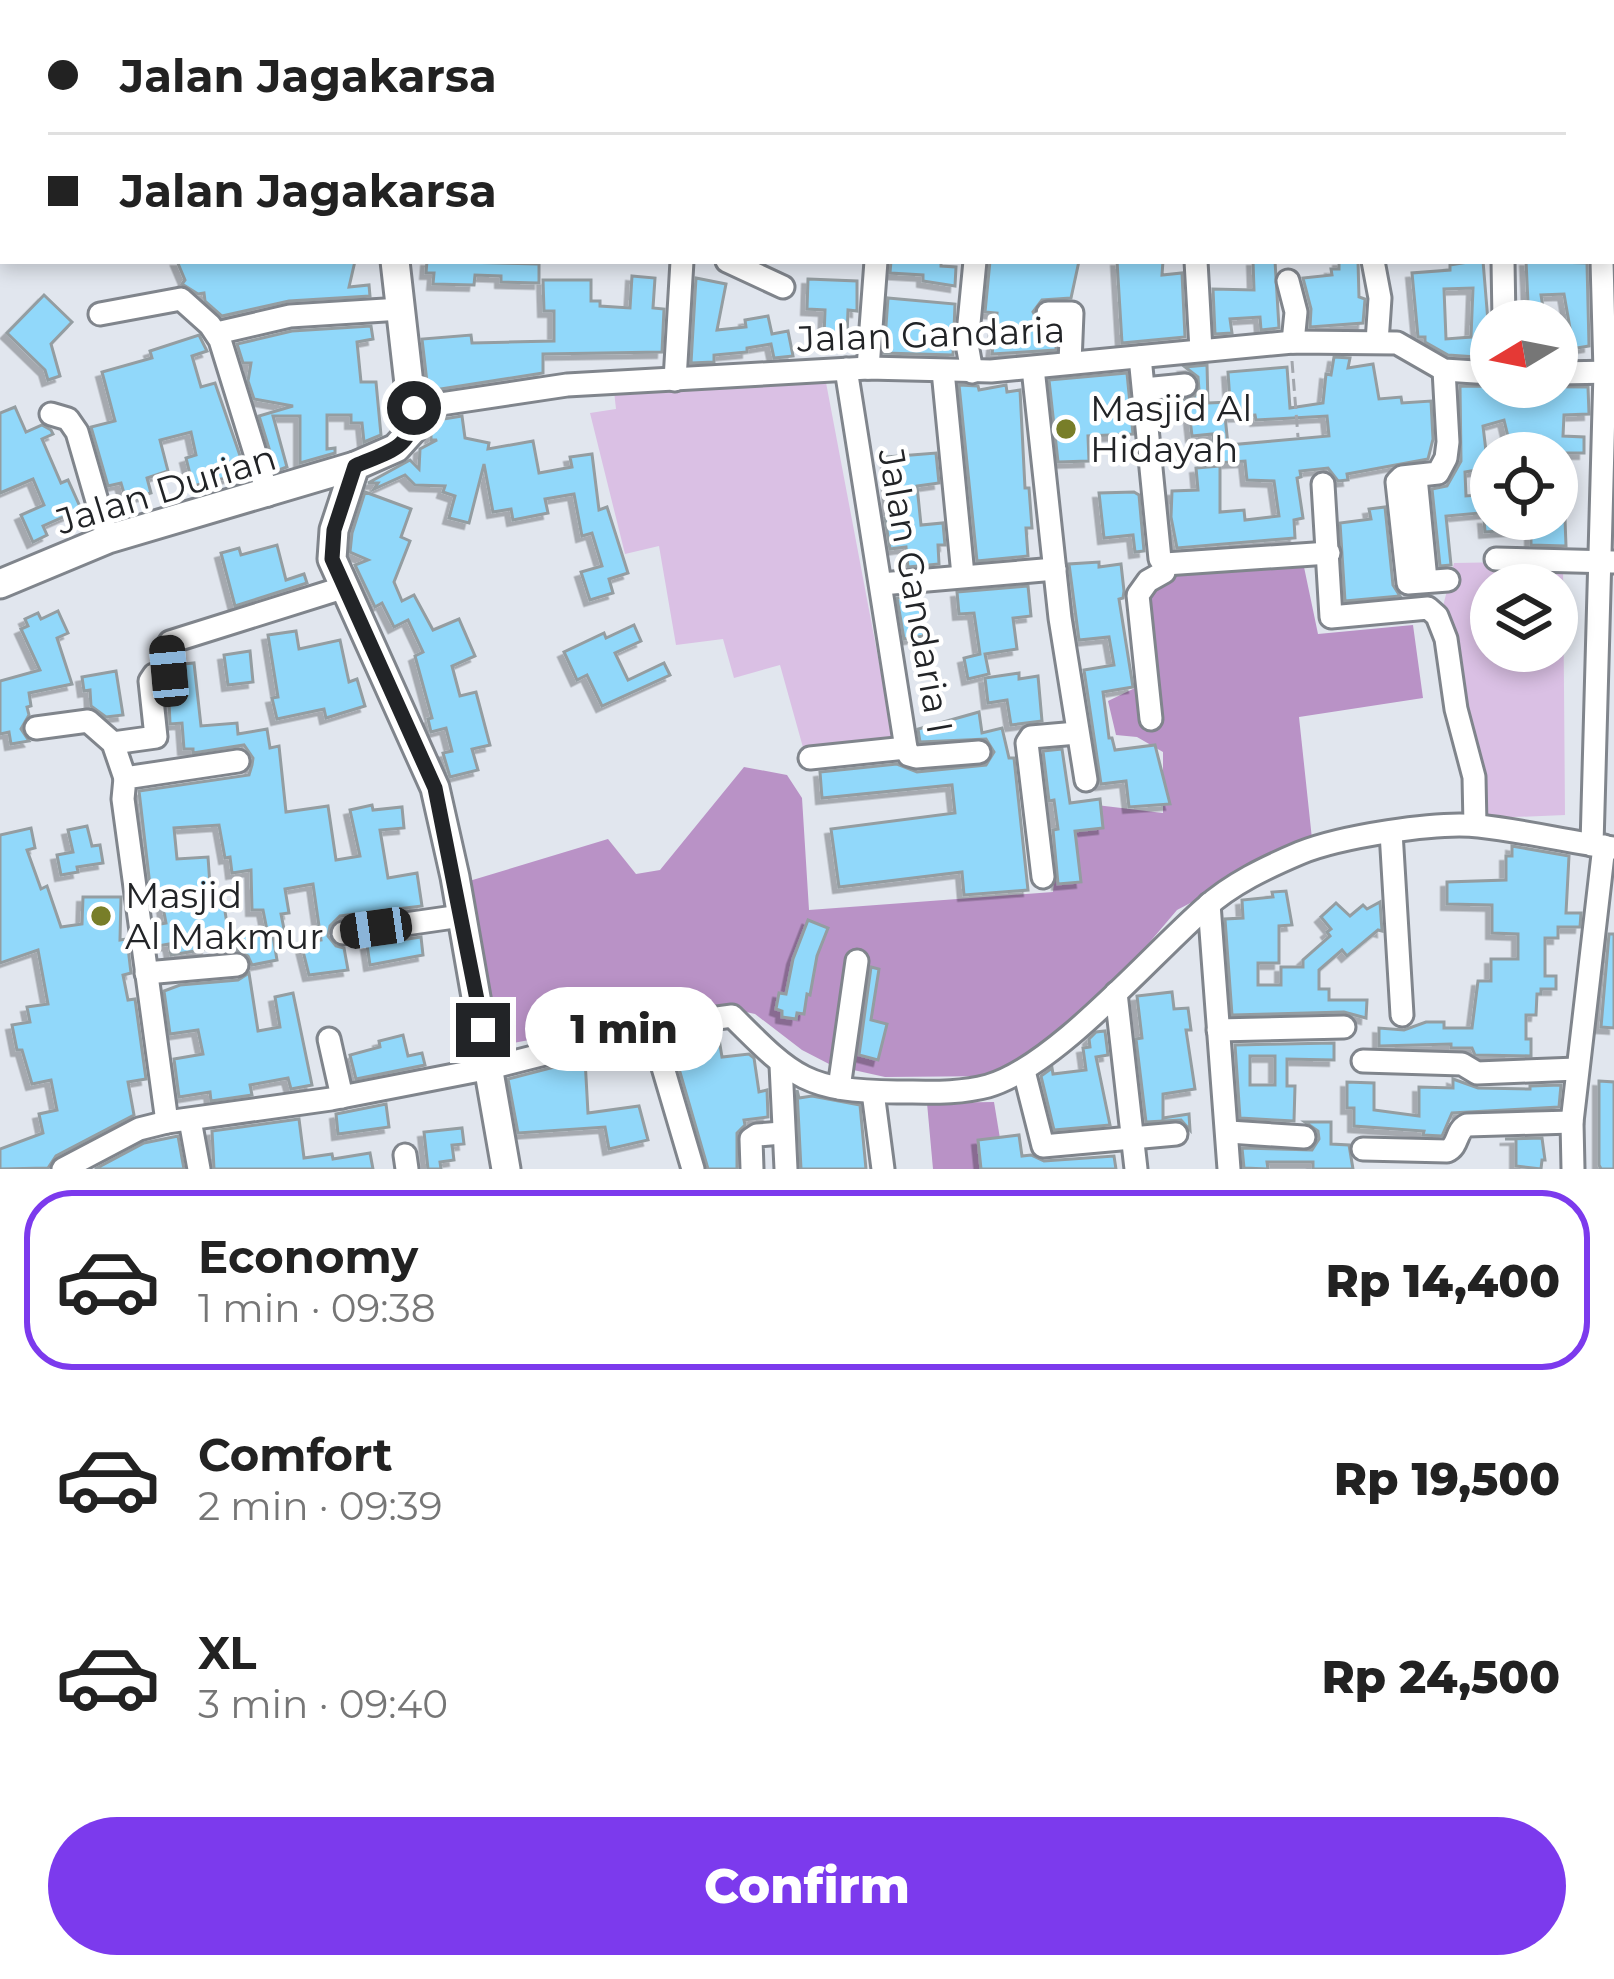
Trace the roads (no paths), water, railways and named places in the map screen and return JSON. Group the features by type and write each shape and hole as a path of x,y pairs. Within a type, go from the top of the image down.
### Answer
{"main road":[{"path":"395,264 414,408"},
{"name":"Jalan Durian","path":"0,584 109,539 355,466 407,439 414,428 414,408"},
{"path":"355,466 331,548 334,568 435,788 506,1169"}],"street":[{"path":"675,380 682,264"},
{"path":"733,264 783,287"},
{"name":"Jalan Gandaria I","path":"875,264 857,368 881,584 906,748 916,757 979,752"},
{"path":"972,372 967,344 975,264"},
{"path":"1196,264 1201,350"},
{"path":"1373,264 1380,298 1377,342"},
{"path":"1503,264 1504,300"},
{"path":"1573,1169 1572,1122 1603,847 1610,372 1602,264"},
{"path":"1288,281 1297,312 1293,342"},
{"path":"100,314 181,299 217,333 268,495"},
{"path":"217,333 290,316 401,309"},
{"path":"1048,313 1072,313 1070,363"},
{"name":"Jalan Gandaria","path":"414,408 567,385 857,368 972,372 1293,342 1397,343 1444,370"},
{"path":"1140,357 1159,554 1166,564 1164,572 1148,581 1138,595 1151,719"},
{"path":"1033,368 1054,569 1086,780"},
{"path":"1427,581 1396,482 1402,477 1438,473 1446,458 1444,370 1470,372"},
{"path":"944,371 963,575"},
{"path":"1578,373 1610,372"},
{"path":"1144,389 1185,385"},
{"path":"51,414 68,419 77,432 109,539"},
{"path":"1323,484 1331,617 1428,608 1437,616 1446,639 1456,710 1474,777 1474,825"},
{"path":"1166,564 1329,553"},
{"path":"1496,560 1607,562"},
{"path":"881,584 1054,569"},
{"path":"113,743 156,736 150,681 169,671 170,643 342,588"},
{"path":"36,728 88,721 113,743 125,778 123,799 146,973 178,1121 199,1169"},
{"path":"1043,877 1027,743 1031,737 1077,733"},
{"path":"811,758 906,748"},
{"path":"125,778 238,761"},
{"path":"781,1070 802,1080 873,1092 951,1092 990,1085 1024,1070 1116,993 1208,904 1304,851 1391,832 1474,825 1603,847"},
{"path":"1391,832 1402,1016"},
{"path":"1208,904 1229,1169"},
{"path":"343,933 461,916"},
{"path":"839,1088 857,961"},
{"path":"146,973 237,965"},
{"path":"1116,993 1136,1169"},
{"path":"63,1169 140,1129 342,1097 490,1068 651,1027 732,1016 802,1087"},
{"path":"651,1027 693,1169"},
{"path":"1218,1030 1344,1027"},
{"path":"329,1039 342,1097"},
{"path":"1363,1061 1462,1064 1477,1073 1577,1069"},
{"path":"781,1070 786,1169"},
{"path":"1024,1070 1043,1146 1176,1134"},
{"path":"873,1092 883,1169"},
{"path":"1363,1149 1447,1151 1455,1147 1467,1125 1572,1122"},
{"path":"1229,1132 1304,1137"},
{"path":"752,1169 751,1139 782,1133"}],"place":[{"name":"Masjid Al Hidayah","path":"1066,429"},
{"name":"Masjid Al Makmur","path":"101,916"}]}
